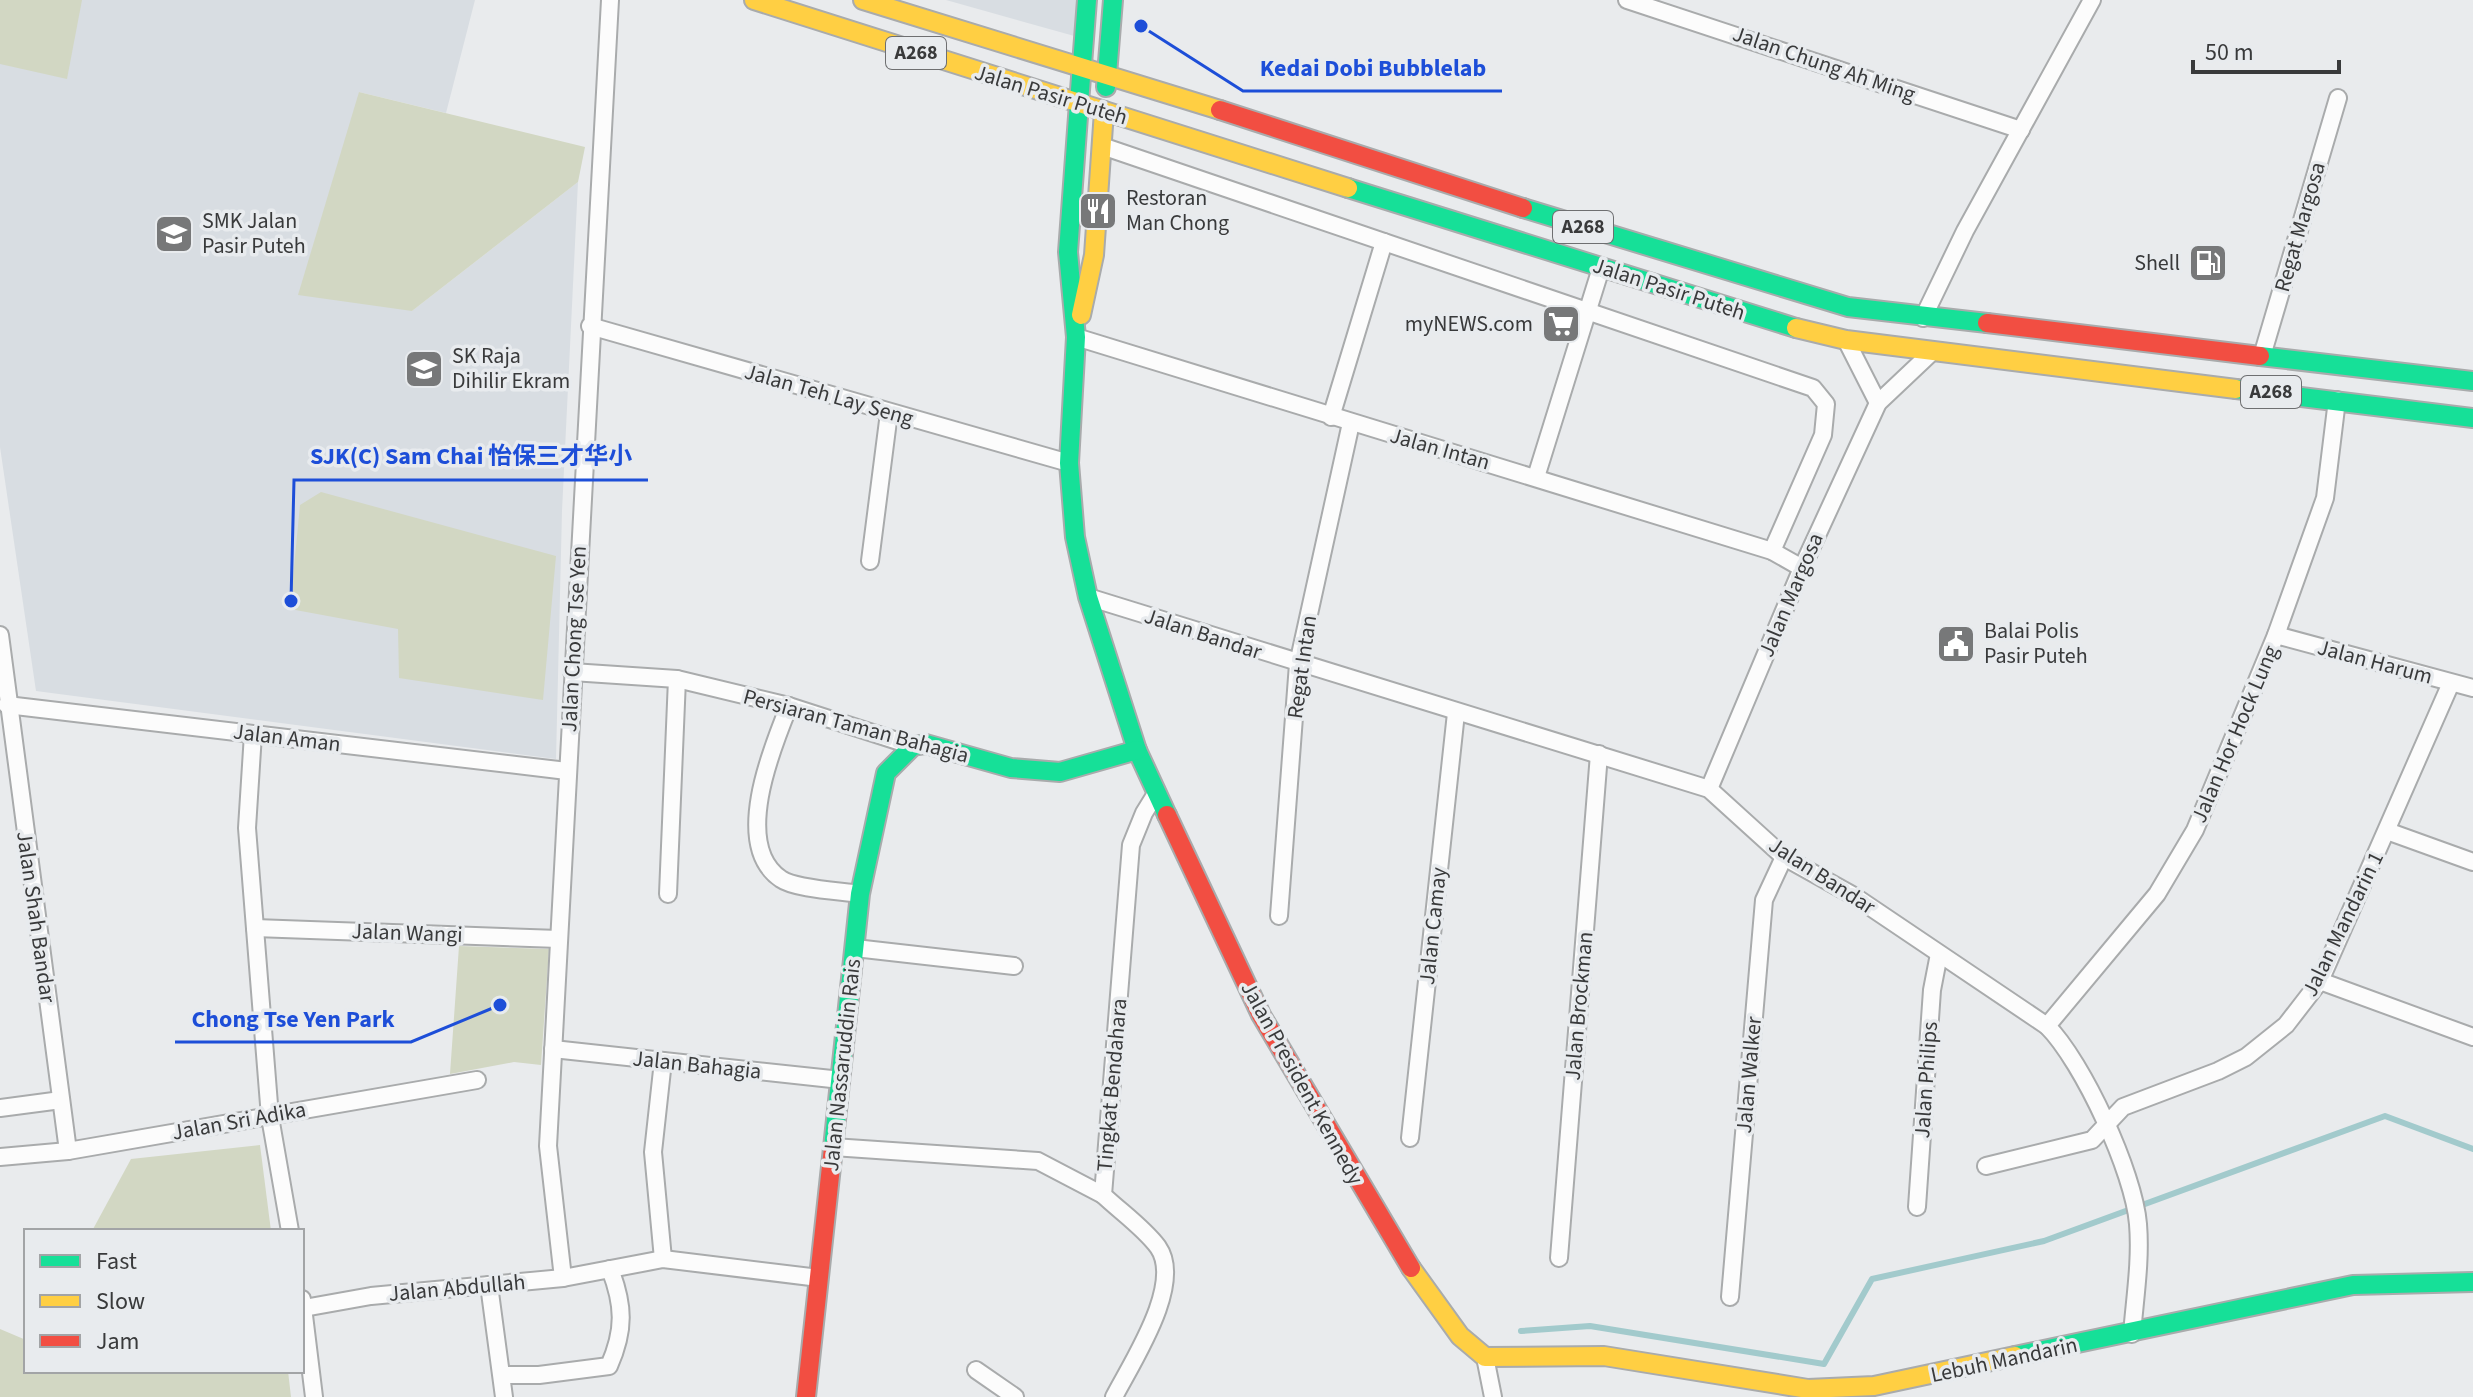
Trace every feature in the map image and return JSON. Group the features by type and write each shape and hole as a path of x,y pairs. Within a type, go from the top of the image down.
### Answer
{"main road":[{"name":"Jalan Pasir Puteh","path":"754,0 1758,318 1846,340 2473,418"},
{"name":"Jalan Pasir Puteh","path":"863,0 1082,65 1848,307 2473,381"},
{"path":"1076,337 1068,252 1087,0"},
{"path":"1076,337 1094,255 1113,0"},
{"name":"Jalan President Kennedy","path":"1076,337 1069,463 1075,537 1088,597 1137,750 1261,1015 1396,1248 1460,1336 1485,1357"},
{"name":"Persiaran Taman Bahagia","path":"913,746 926,744 1011,768 1060,772 1137,750"},
{"name":"Jalan Nassaruddin Rais","path":"806,1397 860,894 886,773 913,746"},
{"name":"Lebuh Mandarin","path":"1485,1357 1604,1356 1807,1393 1874,1386 2353,1285 2473,1282"}],"street":[{"name":"Jalan Chong Tse Yen","path":"563,1278 548,1146 610,0"},
{"name":"Jalan Chung Ah Ming","path":"1627,0 2021,130"},
{"path":"1923,318 1965,231 2092,0"},
{"name":"Regat Margosa","path":"2262,356 2338,98"},
{"path":"1102,146 1813,388 1826,404 1823,435 1772,551"},
{"path":"1331,417 1384,242"},
{"path":"1536,477 1601,268"},
{"name":"Jalan Teh Lay Seng","path":"590,326 1069,463"},
{"name":"Jalan Intan","path":"1076,337 1208,375 1331,417 1772,551 1802,568"},
{"path":"1846,340 1878,403 1932,352"},
{"name":"Jalan Hor Hock Lung","path":"2047,1026 2176,866 2195,830 2276,635 2325,498 2337,400"},
{"name":"Jalan Margosa","path":"1709,789 1802,568 1878,403"},
{"path":"870,561 889,413"},
{"name":"Regat Intan","path":"1279,916 1298,664 1351,423"},
{"name":"Jalan Bandar","path":"1088,597 1709,789 1784,857 1854,896 2047,1026 2070,1054 2107,1122 2138,1221 2132,1334"},
{"name":"Jalan Shah Bandar","path":"0,635 68,1151"},
{"name":"Jalan Harum","path":"2276,635 2473,688"},
{"name":"Persiaran Taman Bahagia","path":"572,672 677,679 789,706 913,746"},
{"path":"668,894 677,679"},
{"name":"Jalan Mandarin 1","path":"1986,1166 2092,1140 2123,1107 2246,1057 2286,1025 2320,981 2451,683"},
{"name":"Jalan Aman","path":"7,705 567,771"},
{"path":"789,706 769,754 756,825 763,863 784,881 860,894"},
{"name":"Jalan Camay","path":"1410,1138 1456,713"},
{"path":"253,734 247,828 270,1117 290,1229"},
{"name":"Jalan Brockman","path":"1559,1258 1599,754"},
{"name":"Tingkat Bendahara","path":"1114,1397 1164,1294 1166,1272 1159,1248 1103,1195 1131,845 1144,813 1157,792"},
{"path":"2387,831 2473,862"},
{"name":"Jalan Walker","path":"1730,1297 1764,900 1784,857"},
{"name":"Jalan Wangi","path":"255,928 559,939"},
{"path":"855,948 1014,966"},
{"name":"Jalan Philips","path":"1917,1207 1932,990 1939,954"},
{"path":"2320,981 2473,1037"},
{"name":"Jalan Bahagia","path":"553,1049 841,1080"},
{"path":"663,1061 653,1152 663,1259"},
{"name":"Jalan Sri Adika","path":"0,1157 68,1151 477,1080"},
{"path":"0,1108 61,1100"},
{"path":"833,1147 1038,1161 1103,1195"},
{"name":"Jalan Abdullah","path":"304,1303 563,1278 663,1259 819,1278"},
{"path":"503,1375 539,1375 609,1366 620,1340 623,1316 620,1295 610,1269"},
{"path":"489,1285 504,1397"},
{"path":"304,1312 314,1397"},
{"path":"1485,1357 1493,1397"},
{"path":"976,1370 1015,1397"}],"shaded area":[{"path":"0,0 475,0 446,113 359,92 412,311 578,182 562,511 556,759 36,691 0,447"},
{"path":"946,0 1089,0 1085,39"}],"green space":[{"path":"0,0 82,0 67,79 0,64"},
{"path":"359,92 585,147 578,182 412,311 298,295"},
{"path":"321,492 556,556 543,700 399,678 398,629 290,609 300,505"},
{"path":"459,946 549,949 541,1065 514,1062 450,1074"},
{"path":"260,1145 271,1229 93,1229 131,1159"},
{"path":"0,1329 24,1339 24,1373 288,1373 291,1397 0,1397"}],"waterway":[{"path":"1521,1331 1590,1326 1824,1364 1872,1279 2044,1241 2385,1116 2473,1149"}],"traffic: fast":[{"path":"1079,103 1087,0"},
{"path":"1106,87 1113,0"},
{"path":"1079,103 1068,252 1076,337 1069,463 1075,537 1088,597 1137,750 1167,815"},
{"path":"1348,188 1796,328"},
{"path":"1523,208 1848,307 1987,323"},
{"path":"2260,356 2473,381"},
{"path":"2236,389 2473,418"},
{"path":"833,1148 860,894 886,773 913,746 926,744 1011,768 1060,772 1137,750"},
{"path":"2015,1356 2353,1285 2473,1282"}],"traffic: slow":[{"path":"754,0 1348,188"},
{"path":"863,0 1220,110"},
{"path":"1081,315 1094,255 1104,111"},
{"path":"1796,328 1846,340 2236,389"},
{"path":"1411,1268 1460,1336 1485,1357 1604,1356 1808,1389 1874,1386 2015,1356"}],"traffic: jam":[{"path":"1220,110 1523,208"},
{"path":"1987,323 2260,356"},
{"path":"1167,815 1261,1015 1411,1268"},
{"path":"806,1397 833,1148"}],"place":[{"name":"Kedai Dobi Bubblelab","path":"1141,26"},
{"name":"Restoran Man Chong","path":"1098,211"},
{"name":"SMK Jalan Pasir Puteh","path":"174,234"},
{"name":"Shell","path":"2208,263"},
{"name":"myNEWS.com","path":"1561,324"},
{"name":"SK Raja Dihilir Ekram","path":"424,369"},
{"name":"SJK(C) Sam Chai 怡保三才华小","path":"291,601"},
{"name":"Balai Polis Pasir Puteh","path":"1956,644"},
{"name":"Chong Tse Yen Park","path":"500,1005"}]}
